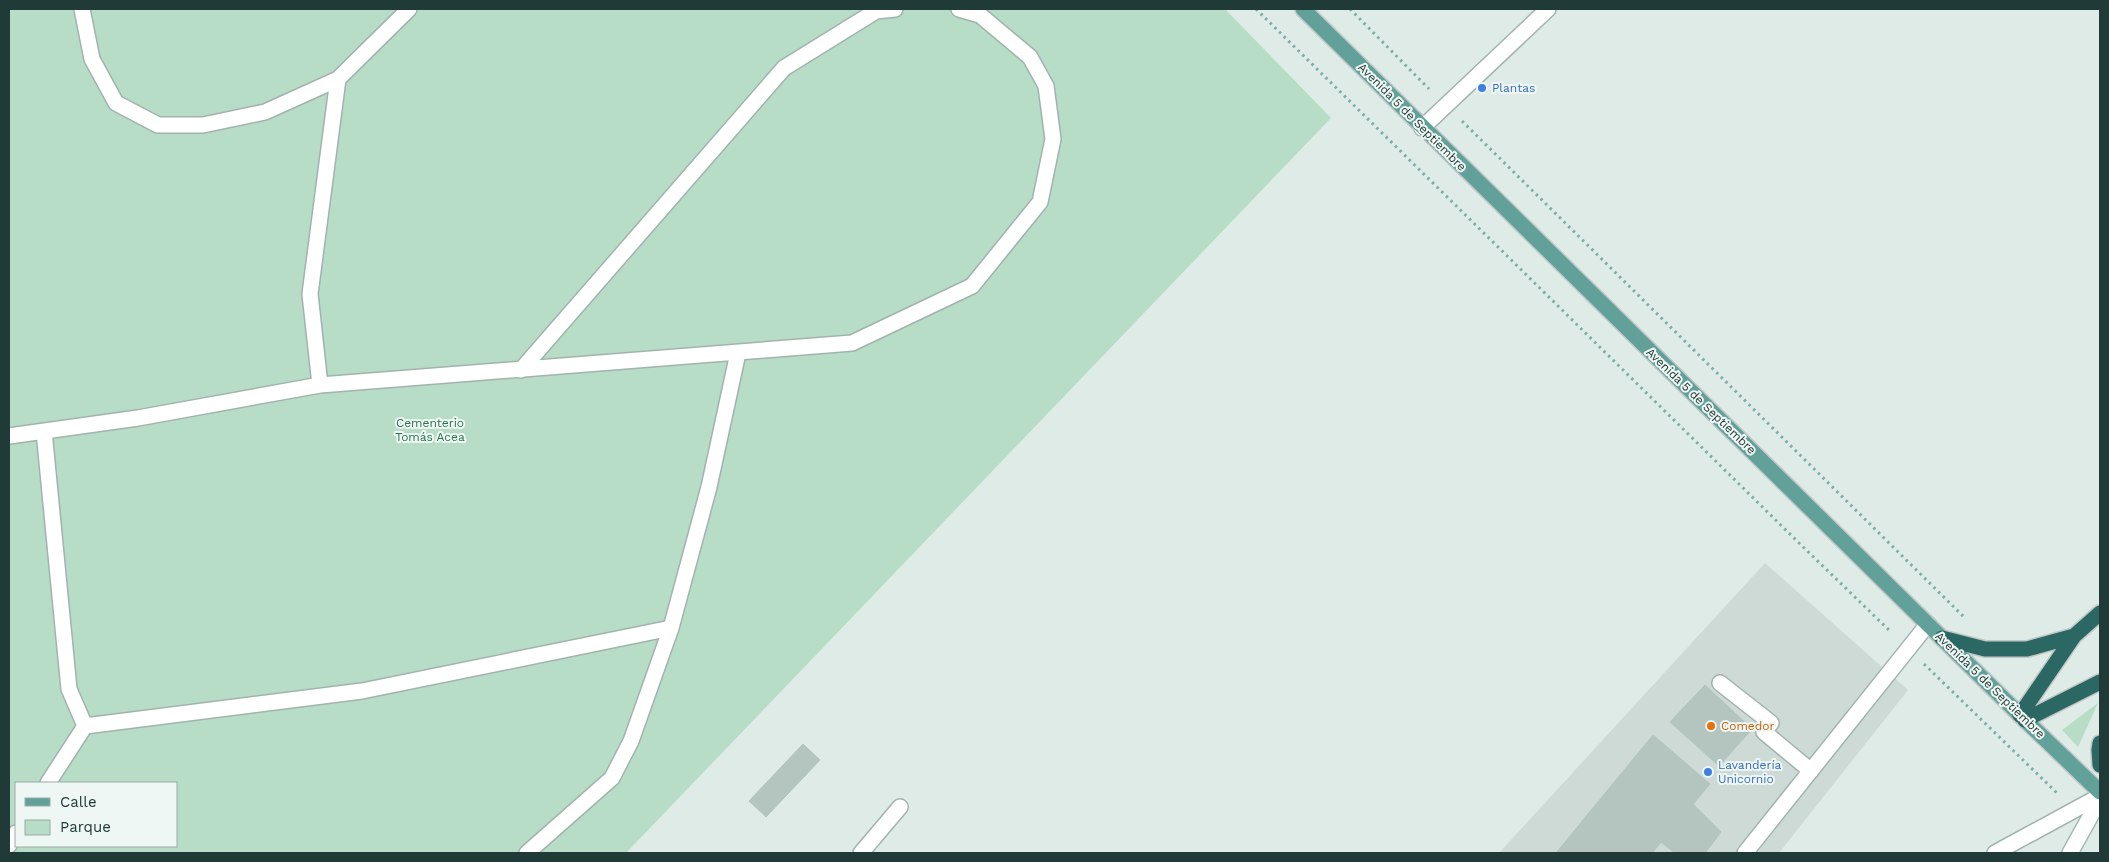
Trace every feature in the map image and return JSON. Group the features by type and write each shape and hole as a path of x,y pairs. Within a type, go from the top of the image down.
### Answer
{"highway":[{"path":"2023,717 2074,636 2100,613"},
{"path":"1942,638 1985,650 2027,649 2074,636"},
{"path":"2023,717 2100,682"},
{"path":"2100,743 2100,766"}],"main road":[{"name":"Avenida 5 de Septiembre","path":"1302,9 2100,792"}],"street":[{"path":"82,9 92,59 116,103 158,125 203,125 265,112 338,79 409,9"},
{"path":"521,370 784,68 876,11 896,9"},
{"path":"9,436 138,418 320,386 852,343 972,286 1040,202 1053,139 1046,86 1030,57 980,15 959,9"},
{"path":"1422,128 1548,9"},
{"path":"320,386 310,294 338,79"},
{"path":"528,853 612,778 631,741 671,628 709,487 738,353"},
{"path":"44,431 69,689 86,726"},
{"path":"1745,853 1928,624"},
{"path":"49,782 86,726 362,691 671,628"},
{"path":"1720,683 1771,723 1764,732 1811,771"},
{"path":"1995,853 2100,797"},
{"path":"2070,853 2100,797"},
{"path":"861,853 900,806"}],"path":[{"path":"1256,9 1798,542 2075,809"},
{"path":"1350,9 1971,624"}],"shaded area":[{"name":"Lavandería Unicornio","path":"1765,563 1908,690 1779,853 1499,853"}],"green space":[{"name":"Cementerio Tomás Acea","path":"9,9 1225,9 1331,118 626,853 9,853"},
{"path":"2098,703 2078,747 2062,730"}],"building":[{"name":"Comedor","path":"1705,685 1752,729 1719,766 1670,722"},
{"path":"1653,735 1710,784 1652,853 1556,853"},
{"path":"803,744 820,760 766,817 749,801"},
{"path":"1693,804 1721,832 1705,853 1675,853 1661,842"}],"place":[{"name":"Plantas","path":"1482,88"},
{"name":"Comedor","path":"1711,726"},
{"name":"Lavandería Unicornio","path":"1708,772"}]}
